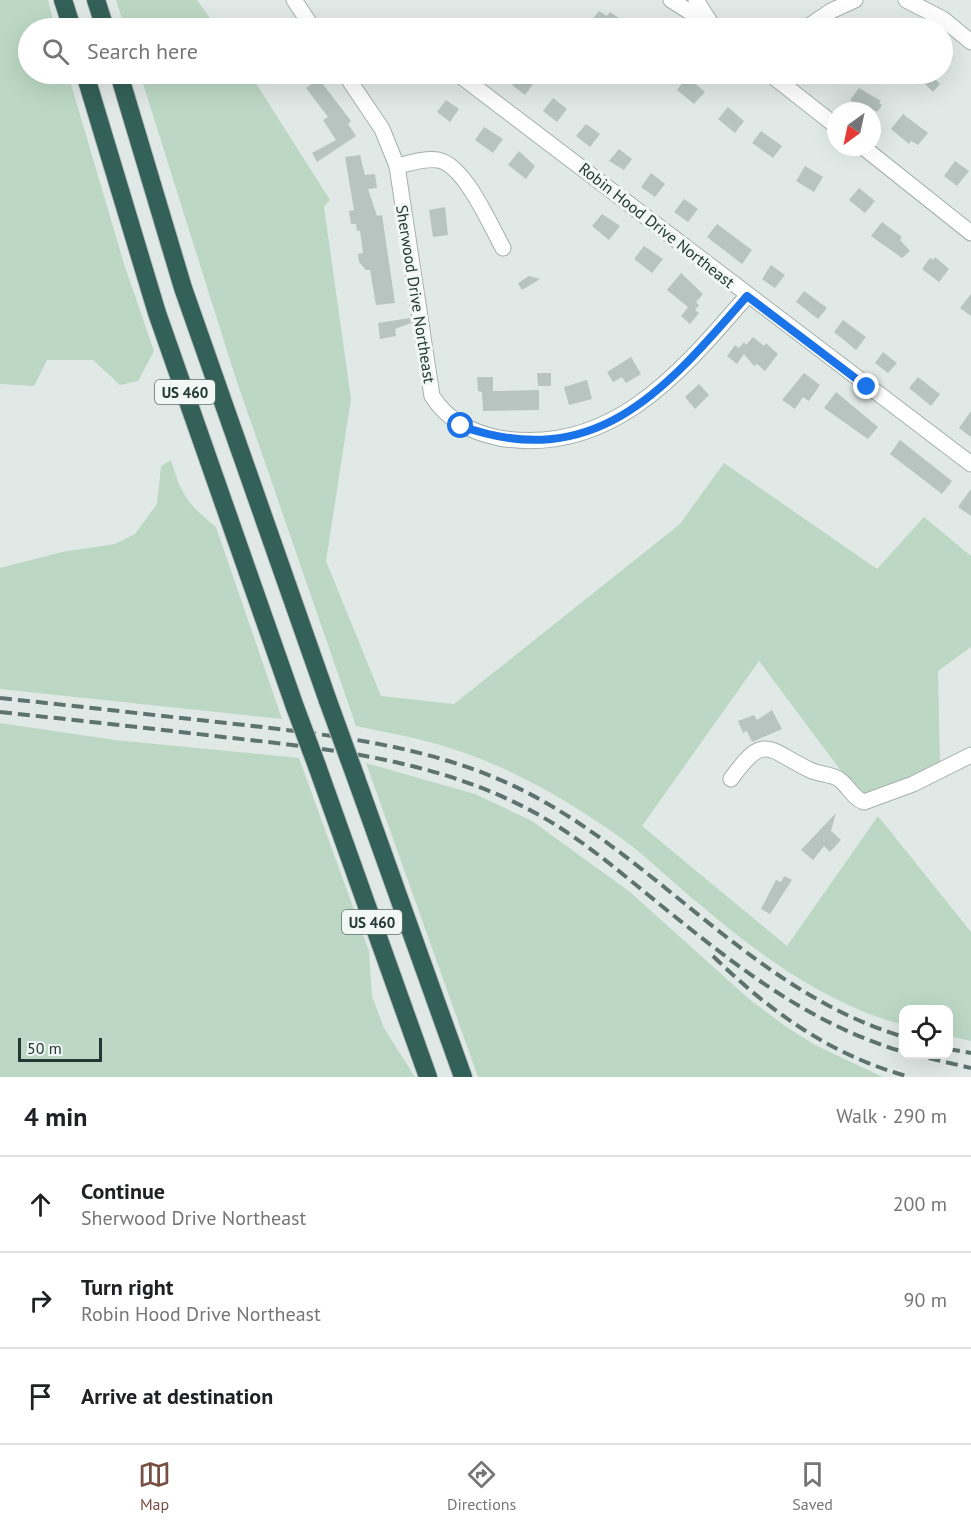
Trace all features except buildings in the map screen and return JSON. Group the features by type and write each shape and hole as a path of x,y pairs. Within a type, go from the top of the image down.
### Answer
{"highway":[{"path":"63,0 69,18"},
{"path":"96,0 102,18"},
{"name":"US 460","path":"88,84 157,313 428,1077"},
{"name":"US 460","path":"122,84 187,299 463,1077"}],"street":[{"path":"294,0 307,18"},
{"path":"671,0 699,18"},
{"path":"696,0 708,18"},
{"path":"821,18 855,0"},
{"path":"906,0 941,18"},
{"path":"953,27 971,42"},
{"name":"Sherwood Drive Northeast","path":"352,84 382,129 397,166 432,396 442,413 461,426 489,436 522,441 560,439 601,427 622,417 673,375 747,296"},
{"name":"Robin Hood Drive Northeast","path":"471,84 597,178 747,296 971,464"},
{"path":"783,84 827,119"},
{"path":"874,156 971,233"},
{"path":"397,166 429,159 440,160 451,166 463,178 503,248"},
{"path":"731,779 748,755 765,748 774,750 812,771 836,778 864,802 913,784 971,755"}],"green space":[{"path":"0,0 48,0 52,18 18,18 18,84 71,84 124,264 154,351 138,381 120,385 93,360 47,360 34,386 0,384"},
{"path":"116,0 197,0 210,18 122,18"},
{"path":"143,84 256,84 330,200 324,207 351,399 326,561 381,696 454,704 680,524 724,463 877,569 924,517 971,556 971,647 938,671 940,763 870,797 859,795 759,661 642,826 787,946 878,816 971,932 971,1041 953,1037 953,1005 899,1005 899,1024 847,1004 794,976 721,922 625,841 537,785 465,753 356,726 234,373"},
{"path":"171,460 178,482 187,498 216,527 282,719 0,689 0,568 62,552 115,544 135,534 157,504 161,466"},
{"path":"0,723 115,740 299,758 369,951 372,996 384,1028 415,1077 0,1077"},
{"path":"366,763 475,794 532,821 630,892 749,999 785,1026 815,1045 883,1077 478,1077"}],"railway":[{"path":"0,698 351,739 432,756 472,769 510,784 548,804 593,833 636,864 762,964 806,993 853,1018 899,1035"},
{"path":"0,712 345,752 425,769 464,781 502,796 568,833 737,964 800,1006 867,1040 899,1050"},
{"path":"713,956 757,996 804,1030 854,1057 910,1077"},
{"path":"953,1050 971,1053"},
{"path":"932,1059 971,1068"}],"route":[{"path":"461,426 489,436 522,441 560,439 590,432 622,417 657,389 688,361 747,296 867,387"}]}
